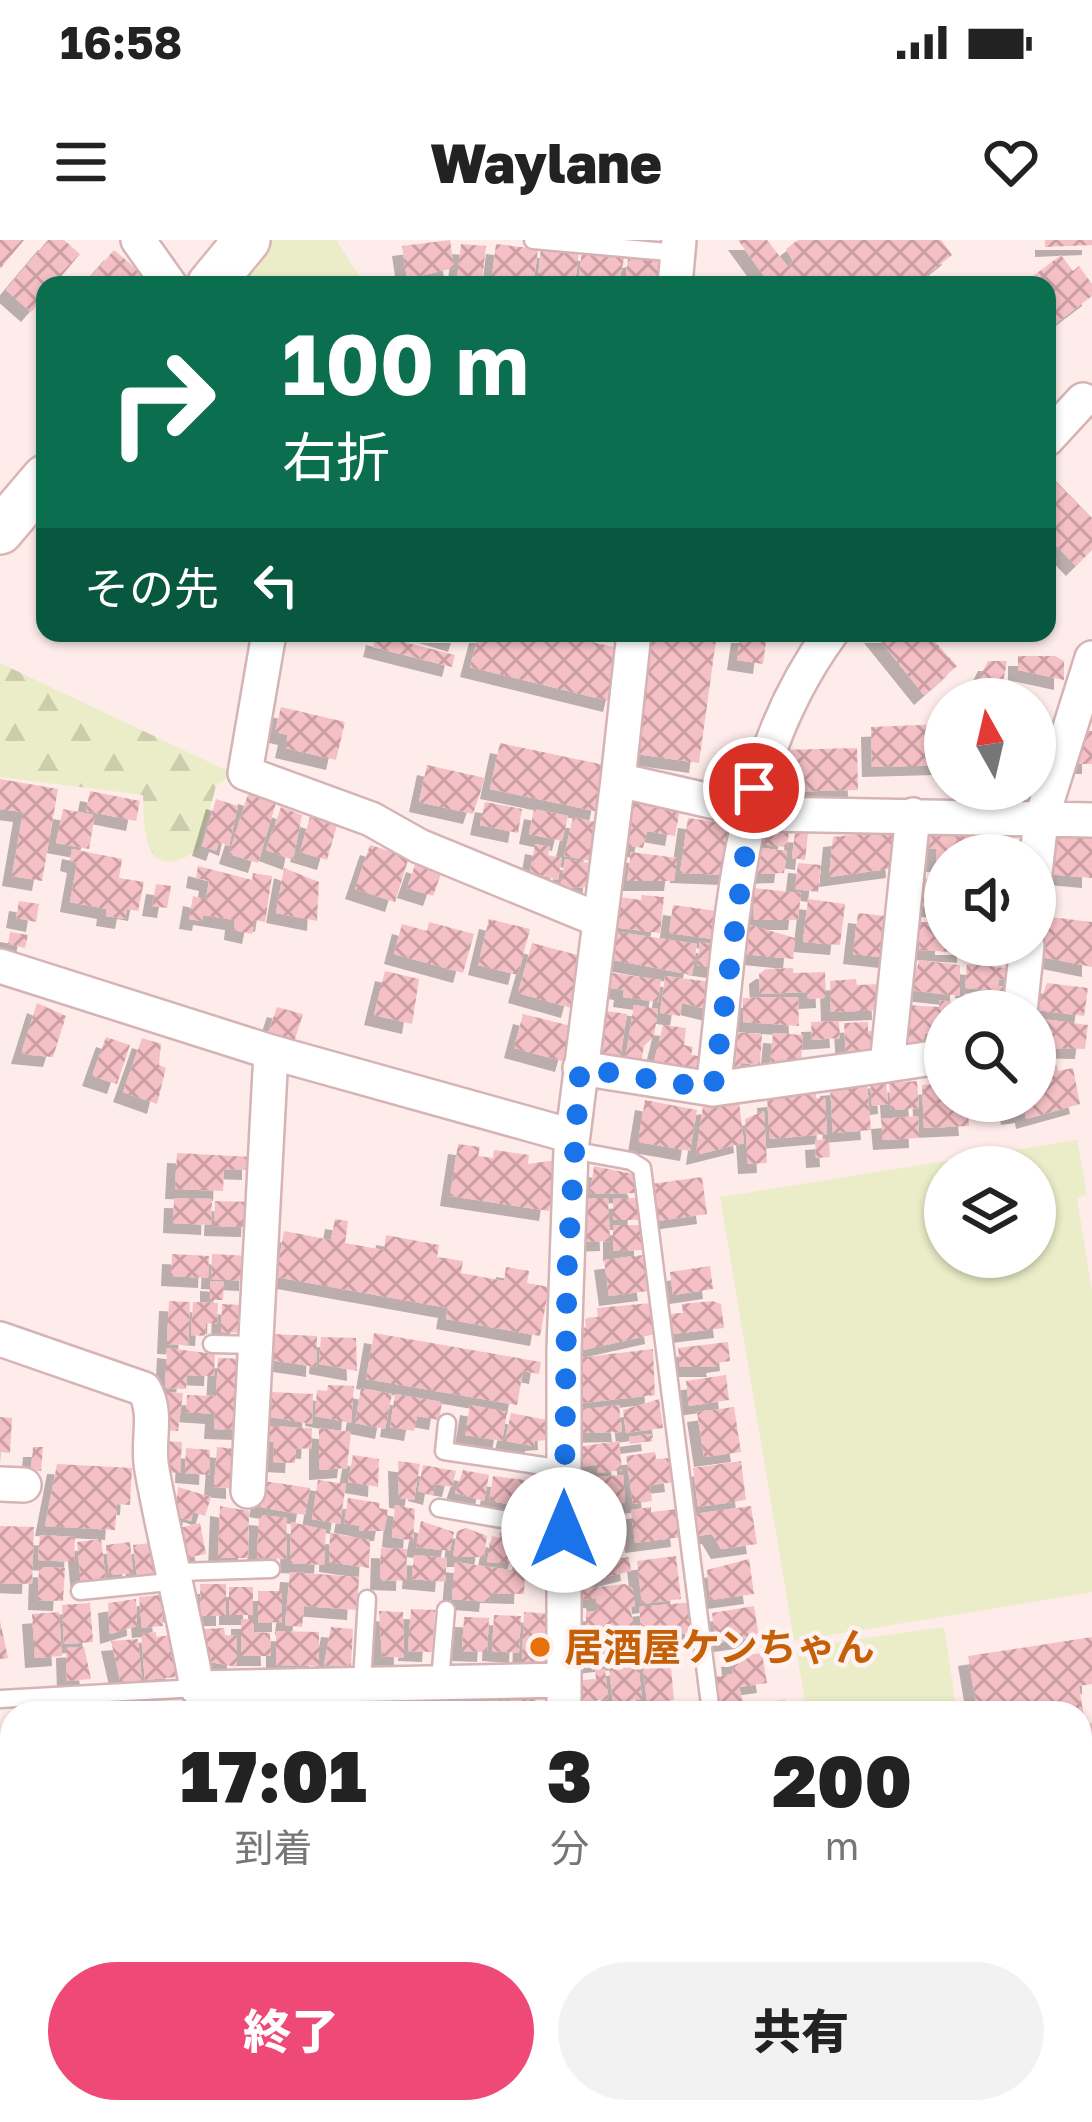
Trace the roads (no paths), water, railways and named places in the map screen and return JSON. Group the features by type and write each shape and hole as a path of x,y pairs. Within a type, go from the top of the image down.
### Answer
{"street":[{"path":"138,240 164,276"},
{"path":"218,276 248,240"},
{"path":"1056,429 1083,400"},
{"path":"0,531 36,489"},
{"path":"267,642 244,773 371,818 419,846 597,919"},
{"path":"0,1339 144,1389 153,1404 150,1464 178,1576 197,1688 440,1681 563,1696 563,1469 572,1143 633,642"},
{"path":"713,1089 748,808 776,724 826,642"},
{"path":"1039,834 1092,658"},
{"path":"618,780 768,814 1092,820"},
{"path":"887,1065 914,815"},
{"path":"0,965 572,1143"},
{"path":"248,1490 271,1052"},
{"path":"580,1068 713,1089 924,1059"}],"lane":[{"path":"533,240 678,259"},
{"path":"572,1143 642,1168 709,1701"},
{"path":"212,1344 256,1345"},
{"path":"447,1424 444,1450 563,1469"},
{"path":"439,1508 564,1530"},
{"path":"80,1591 178,1576 271,1569"},
{"path":"362,1681 367,1599"},
{"path":"440,1681 446,1610"},
{"path":"0,1699 197,1688"}],"place":[{"name":"居酒屋ケンちゃん","path":"540,1647"}]}
